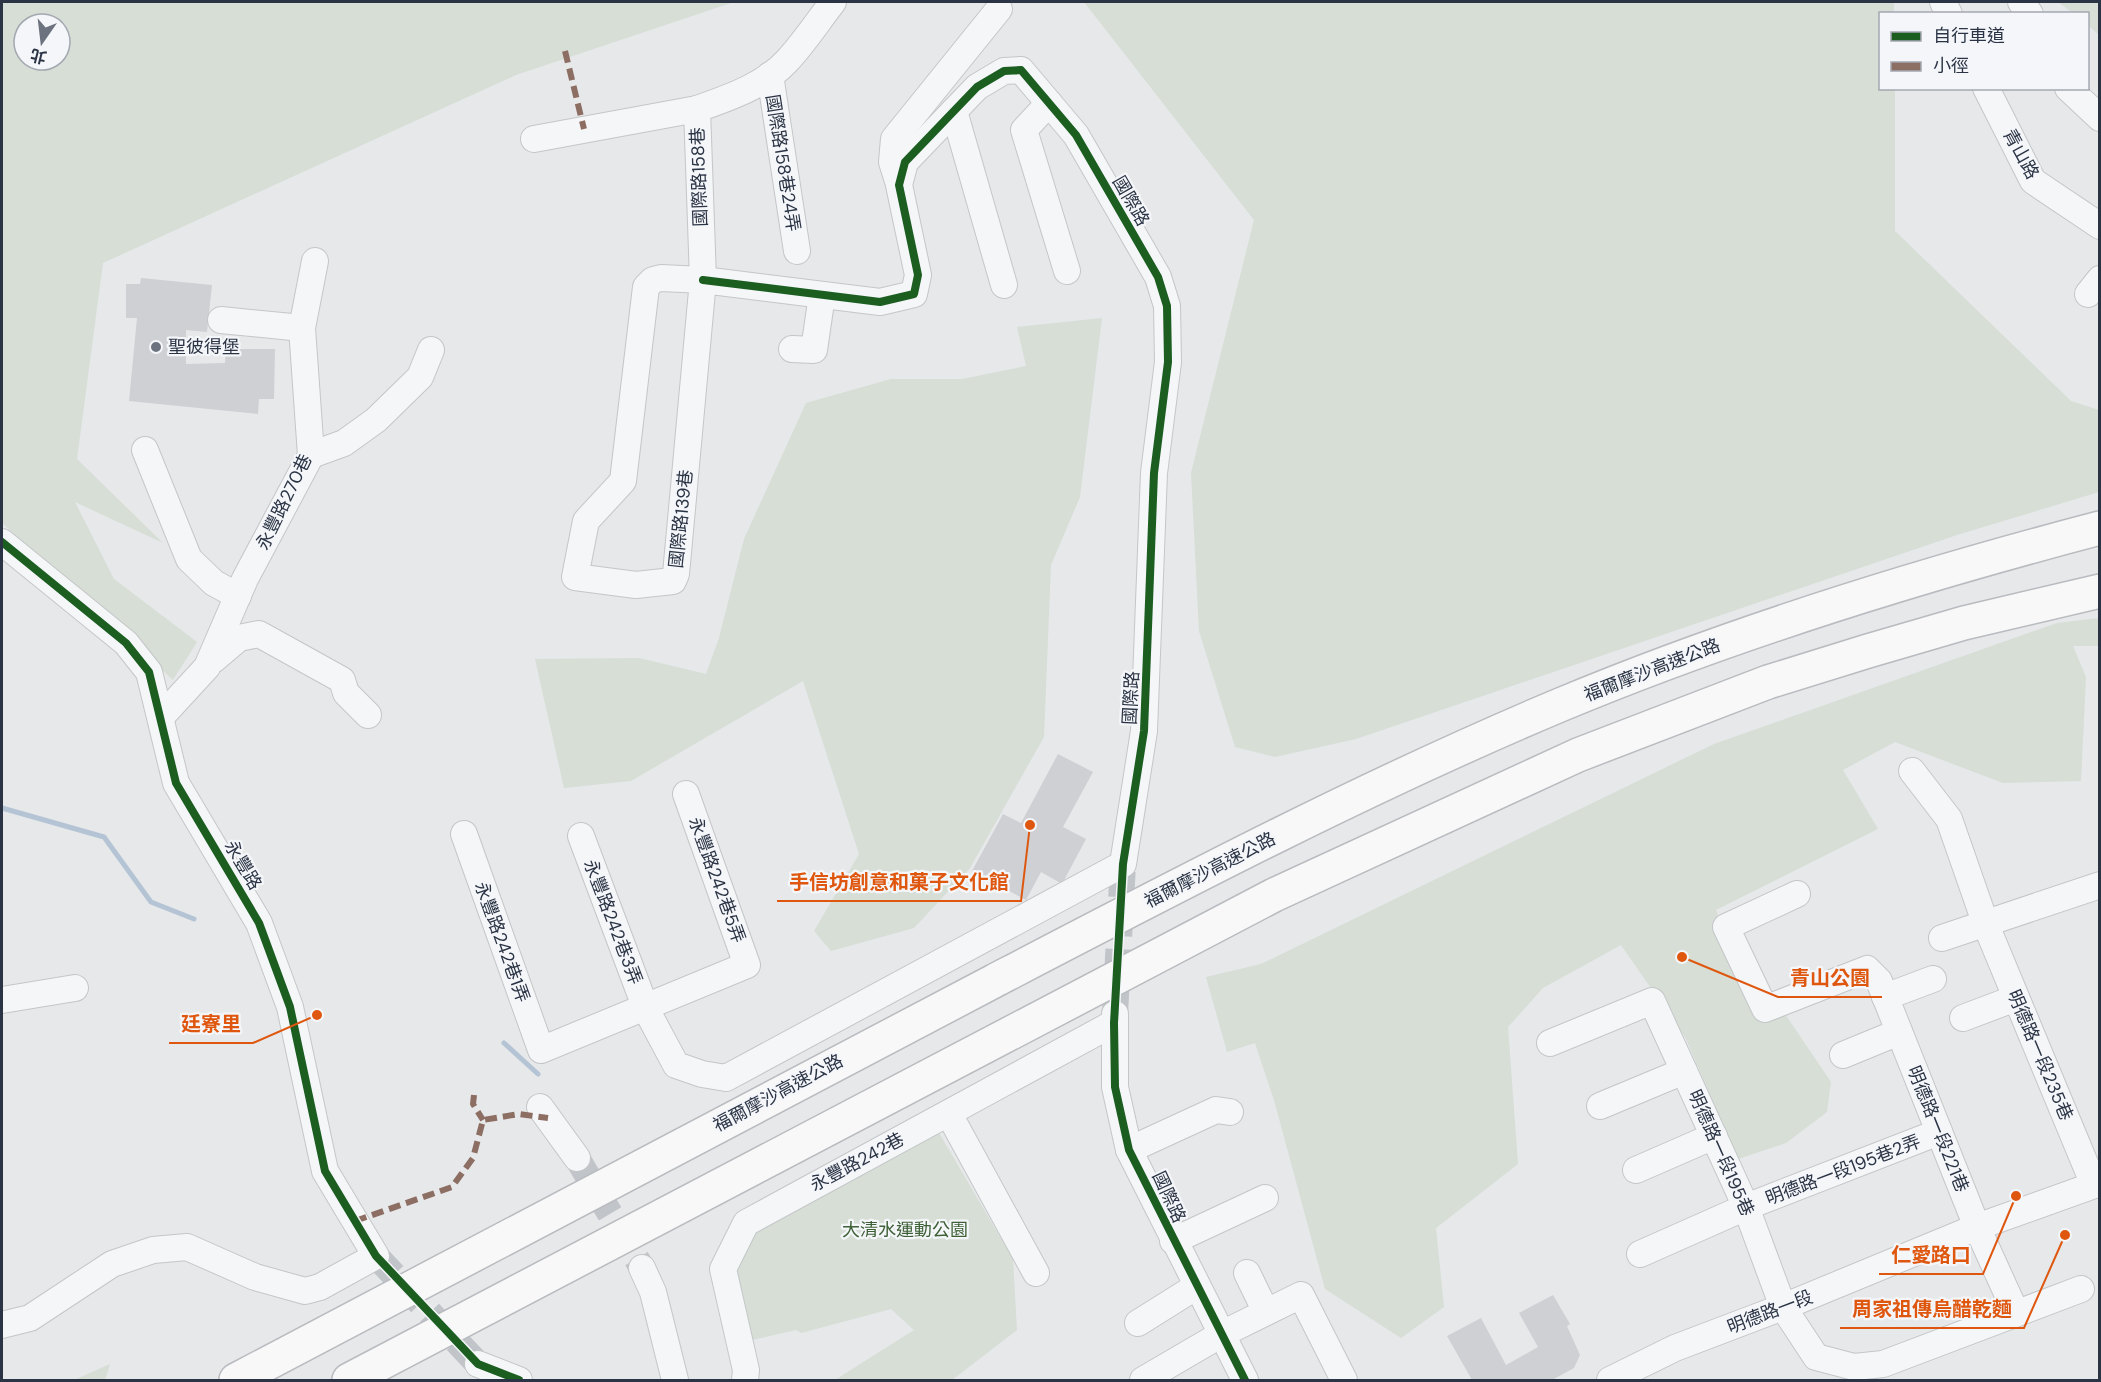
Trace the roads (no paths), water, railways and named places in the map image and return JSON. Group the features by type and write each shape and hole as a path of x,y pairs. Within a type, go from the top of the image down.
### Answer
{"highway":[{"name":"福爾摩沙高速公路","path":"236,1380 749,1107 1235,856 1428,765 1562,705 1760,629 1957,566 2100,528"},
{"path":"349,1380 1274,895 1578,755 1768,682 1964,623 2100,591"}],"street":[{"name":"國際路158巷","path":"703,280 697,108 730,97 770,75 786,62 832,2"},
{"path":"703,280 880,302 914,294 918,275 892,162 894,139 999,9"},
{"name":"國際路","path":"646,1009 676,1065 702,1074 726,1078 1123,864 1144,731 1154,472 1168,362 1167,306 1158,277 1076,135 1021,70 1004,71 976,87 905,162 899,185"},
{"name":"國際路158巷24弄","path":"770,75 797,251"},
{"name":"青山路","path":"1987,90 2033,181 2100,226"},
{"path":"2070,90 2100,118"},
{"path":"1049,103 1024,130 1067,271"},
{"path":"534,139 697,108"},
{"path":"954,111 1004,285"},
{"name":"永豐路270巷","path":"161,717 207,666 238,596 311,455 302,328 315,261"},
{"name":"國際路139巷","path":"662,278 703,280 676,574 672,581 645,585 575,577 586,521 623,481 646,288 653,280 662,278"},
{"path":"792,349 814,350 822,295"},
{"path":"221,320 302,328"},
{"path":"311,455 344,443 376,420 420,378 431,350"},
{"path":"145,450 189,559 214,583 238,596"},
{"name":"永豐路","path":"2,542 126,643 148,672 176,783 260,923 290,1007 325,1172 376,1256 320,1287 305,1291 255,1277 187,1247 153,1250 112,1264 30,1318 2,1325"},
{"path":"207,666 224,648 239,638 259,634 342,680 346,693 368,715"},
{"name":"明德路一段235巷","path":"1912,771 1949,819 1986,925 2097,1184"},
{"name":"永豐路242巷5弄","path":"646,1009 747,965 686,794"},
{"name":"永豐路242巷1弄","path":"464,834 541,1050 646,1009"},
{"name":"永豐路242巷3弄","path":"581,836 646,1009"},
{"path":"1942,938 2100,885"},
{"name":"明德路一段221巷","path":"1797,894 1726,927 1765,1009 1867,969 1879,981 1977,1227 2016,1313"},
{"path":"1886,998 1934,979"},
{"path":"2,1000 75,988"},
{"path":"1963,1018 2016,998"},
{"name":"明德路一段195巷","path":"1550,1043 1652,1001 1746,1207 1783,1307 1816,1357 1854,1367 1883,1364 2081,1289"},
{"name":"國際路","path":"1114,1018 1115,1088 1129,1150 1220,1335 1245,1380"},
{"name":"永豐路242巷","path":"745,1380 746,1370 723,1269 746,1222 949,1114 1114,1018"},
{"path":"1843,1055 1899,1032"},
{"path":"1600,1106 1684,1071"},
{"path":"540,1107 577,1158"},
{"path":"1129,1150 1215,1110 1230,1112"},
{"path":"949,1114 1036,1273"},
{"name":"明德路一段195巷2弄","path":"1640,1254 1746,1207 1939,1132"},
{"path":"1636,1170 1714,1136"},
{"name":"明德路一段","path":"1610,1380 1675,1348 1783,1307 1977,1227 2097,1184"},
{"path":"1173,1241 1265,1198"},
{"path":"642,1268 653,1292 675,1380"},
{"path":"1247,1273 1266,1312"},
{"path":"1138,1323 1197,1286"},
{"path":"1143,1380 1220,1335 1301,1295 1344,1380"},
{"path":"478,1364 519,1380"}],"waterway":[{"path":"2,808 104,837 151,902 194,919"},
{"path":"504,1043 538,1074"}],"tunnel":[{"path":"1115,1014 1123,864"},
{"path":"577,1158 642,1268"},
{"path":"376,1256 478,1364"}],"place":[{"name":"聖彼得堡","path":"156,347"},
{"name":"手信坊創意和菓子文化館","path":"1030,825"},
{"name":"青山公園","path":"1682,957"},
{"name":"廷寮里","path":"317,1015"},
{"name":"仁愛路口","path":"2016,1196"},
{"name":"周家祖傳烏醋乾麵","path":"2065,1235"}],"park label":[{"name":"大清水運動公園","path":"905,1230"}]}
